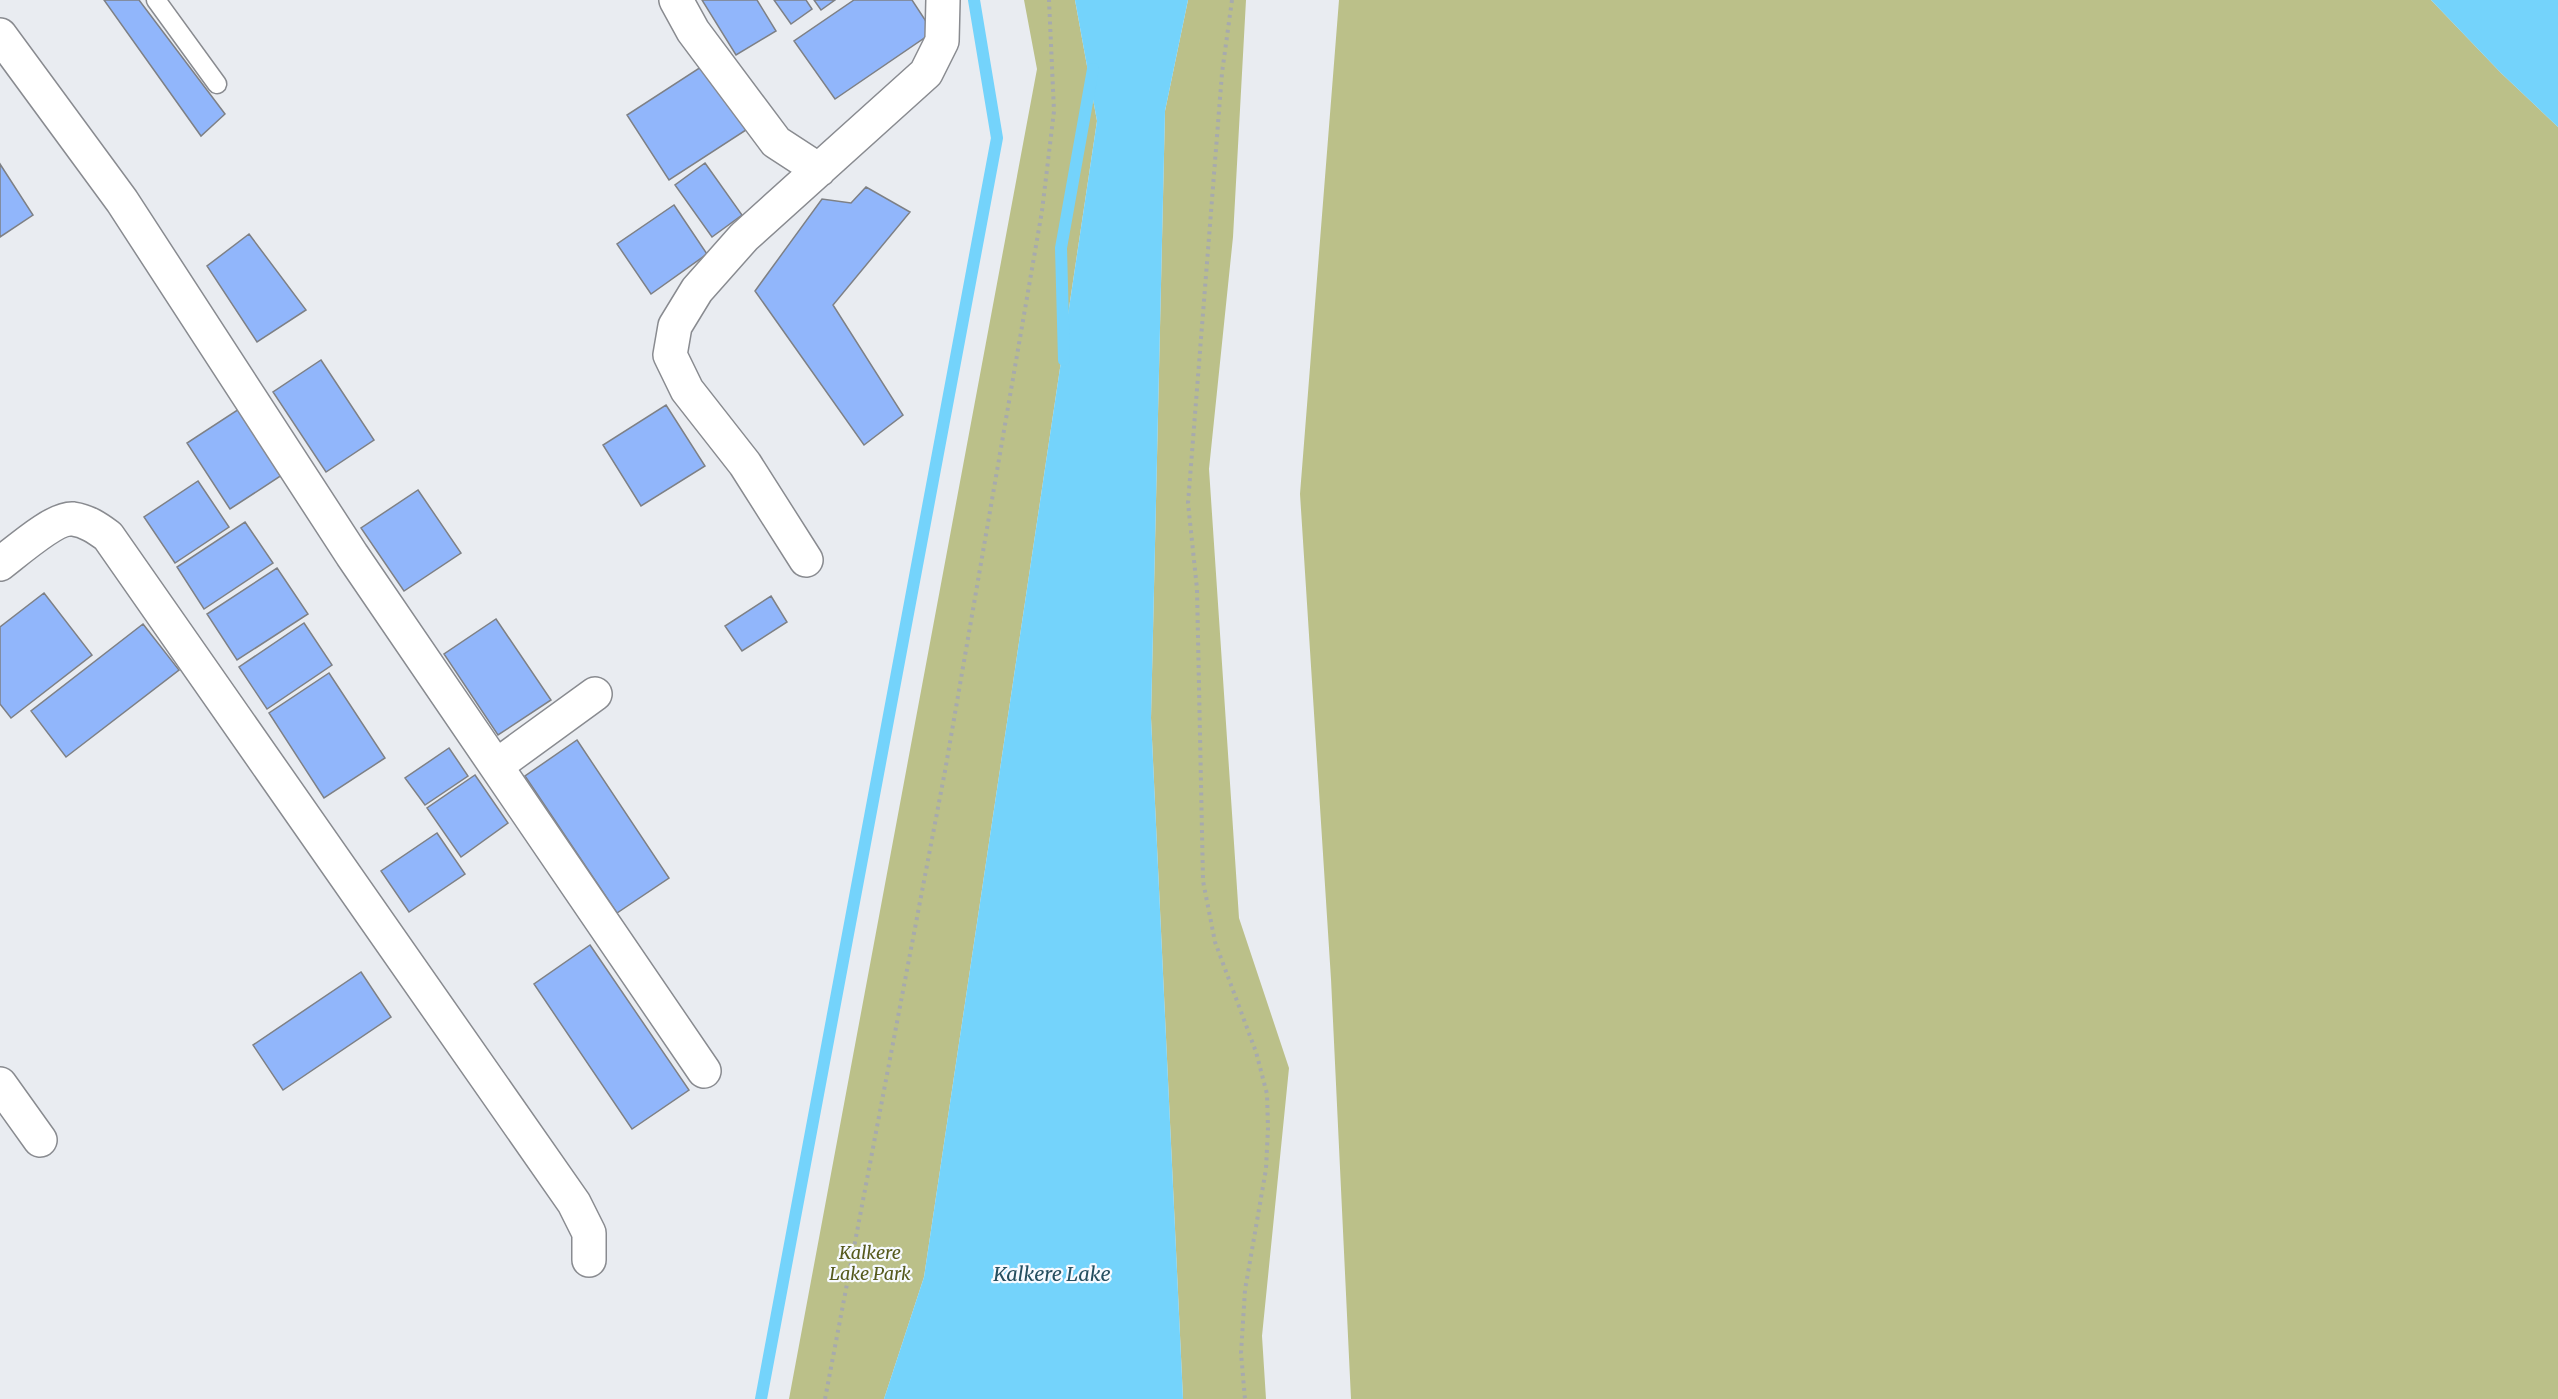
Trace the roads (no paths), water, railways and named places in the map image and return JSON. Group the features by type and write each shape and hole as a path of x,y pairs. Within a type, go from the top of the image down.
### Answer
{"street":[{"path":"676,0 693,31 776,142 819,170"},
{"path":"806,560 745,464 687,390 670,355 675,326 697,290 744,237 926,73 942,41 944,0"},
{"path":"0,35 122,201 352,555 704,1071"},
{"path":"0,564 65,520 83,521 95,526 108,536 574,1203 589,1233 589,1260"},
{"path":"496,765 595,694"},
{"path":"0,1084 39,1140"}],"lane":[{"path":"156,0 217,84"}],"water":[{"name":"Kalkere Lake","path":"1075,0 1188,0 1165,111 1151,718 1183,1399 884,1399 924,1277 1097,121"},
{"path":"2431,0 2558,0 2558,127 2501,73"}],"waterway":[{"path":"761,1399 997,138 974,0"},
{"path":"1064,360 1061,248 1093,69"}],"park label":[{"name":"Kalkere Lake Park","path":"870,1263"}]}
